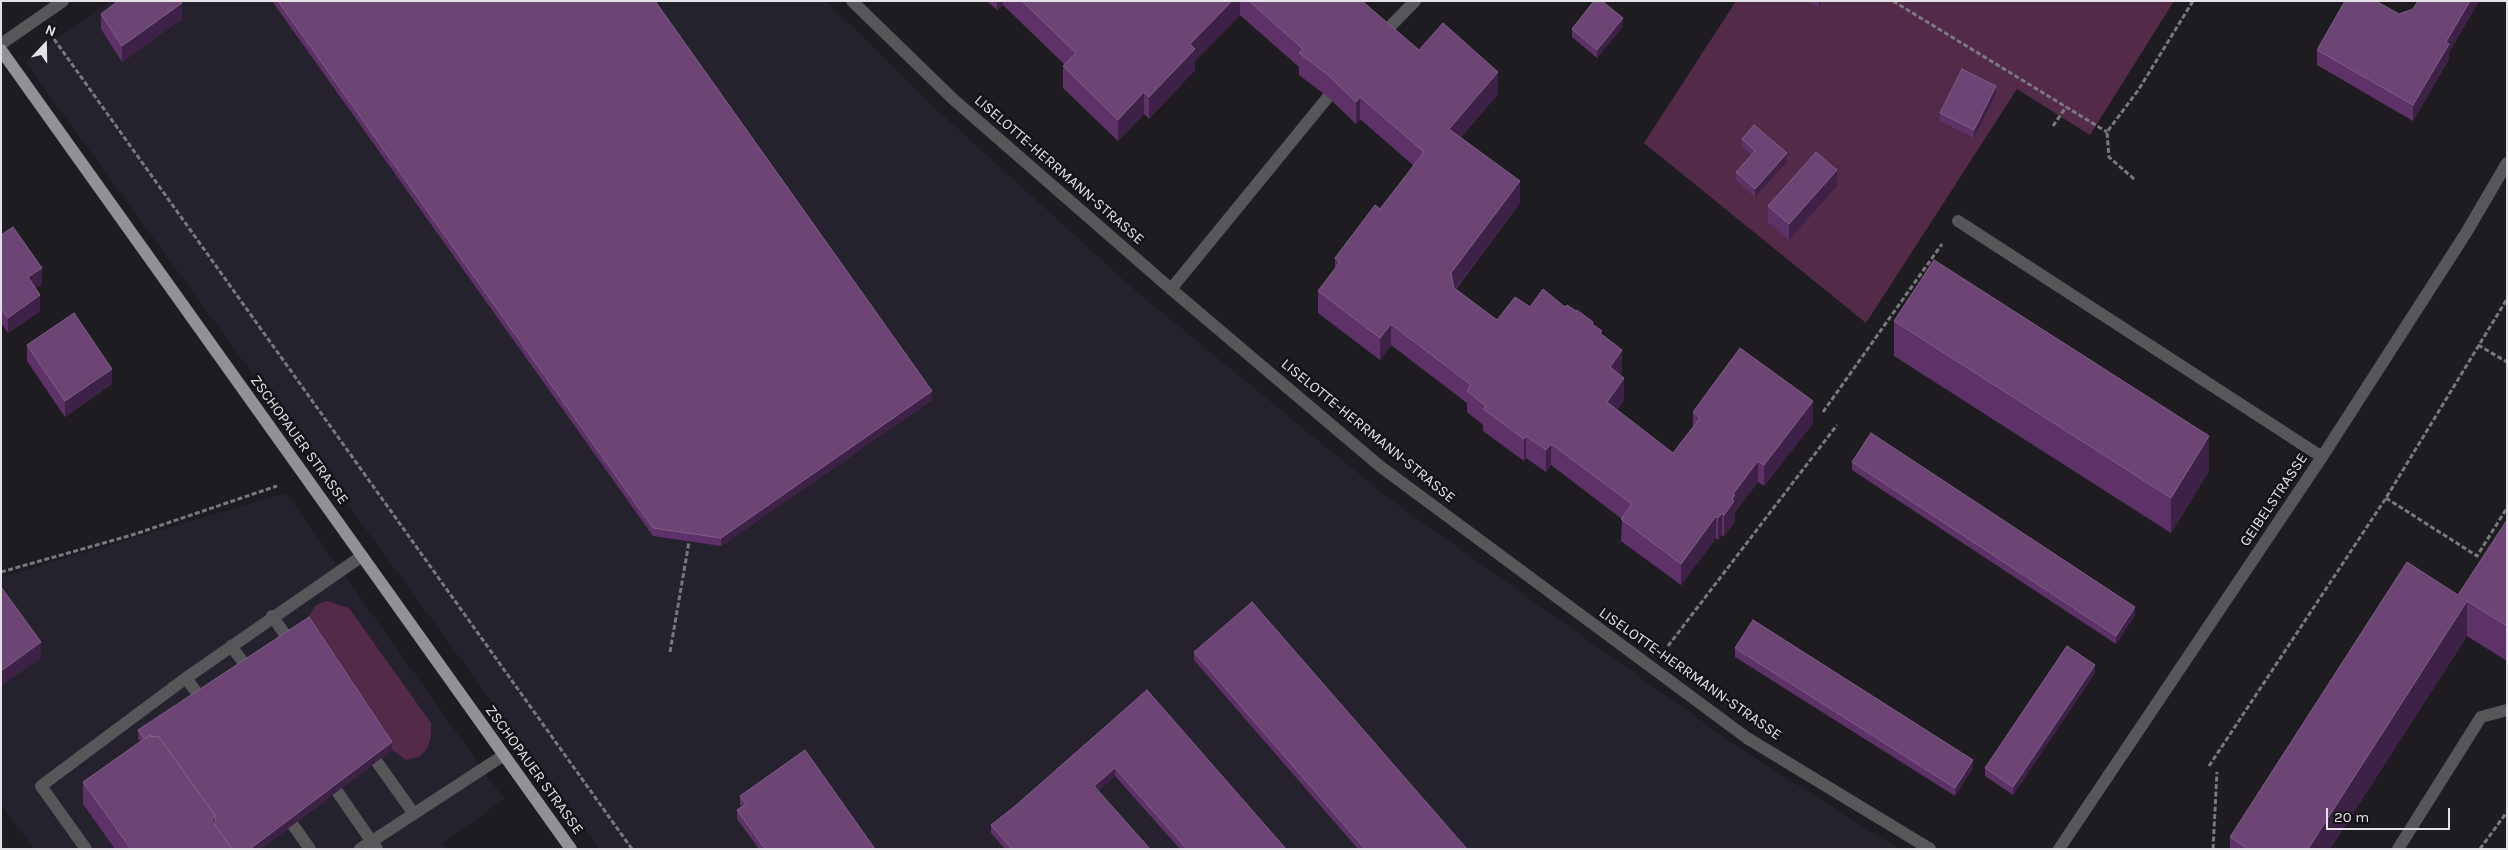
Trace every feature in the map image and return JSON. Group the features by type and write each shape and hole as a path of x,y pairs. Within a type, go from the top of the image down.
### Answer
{"main road":[{"name":"ZSCHOPAUER STRASSE","path":"1,50 571,849"}],"street":[{"path":"1,44 63,1"},
{"name":"LISELOTTE-HERRMANN-STRASSE","path":"852,1 953,99 1171,289 1381,467 1747,738 1930,849"},
{"path":"1380,37 1415,1"},
{"path":"1171,289 1328,97"},
{"name":"GEIBELSTRASSE","path":"2059,849 2322,457 2466,233 2507,163"},
{"path":"1958,222 2322,457"},
{"path":"86,849 41,786 272,616 362,556"},
{"path":"272,616 300,656"},
{"path":"231,646 260,685"},
{"path":"186,678 210,712"},
{"path":"145,708 154,721"},
{"path":"2398,849 2481,717 2507,710"},
{"path":"357,735 414,814"},
{"path":"360,849 375,845 414,814 504,755"},
{"path":"322,770 375,845"},
{"path":"277,803 310,849"}],"path":[{"path":"1893,1 2107,132"},
{"path":"2134,179 2109,157 2107,132 2139,90 2193,1"},
{"path":"39,18 632,849"},
{"path":"2053,126 2066,107"},
{"path":"1823,412 1958,222"},
{"path":"2209,766 2386,498 2507,299"},
{"path":"2478,346 2507,362"},
{"path":"1651,668 1837,425"},
{"path":"1,572 132,535 280,486"},
{"path":"2386,498 2477,556 2507,508"},
{"path":"670,652 689,542"},
{"path":"2213,849 2217,772"},
{"path":"2480,849 2507,812"}],"shaded area":[{"path":"110,1 826,1 935,108 1136,291 1387,497 1741,749 1899,849 599,849 25,62"},
{"path":"1736,1 2174,1 2090,135 2017,89 1866,323 1644,143"},
{"path":"286,493 504,799 442,844 446,849 34,849 1,804 1,577"},
{"path":"327,601 349,608 431,723 431,737 427,749 419,757 406,760 392,750 309,626 310,615 316,605"}],"building":[{"path":"118,1 181,1 182,3 122,46 101,14"},
{"path":"278,1 655,1 932,391 721,538 653,528"},
{"path":"1022,1 1232,1 1190,44 1195,49 1149,97 1144,92 1118,120 1063,66 1076,53"},
{"path":"1249,1 1362,1 1419,50 1443,23 1498,72 1449,129 1520,181 1451,273 1454,288 1497,320 1515,297 1530,307 1543,289 1565,307 1567,305 1577,310 1593,322 1592,324 1602,331 1600,333 1622,350 1610,367 1624,378 1607,402 1673,453 1700,418 1693,412 1740,348 1813,401 1764,465 1758,461 1733,494 1735,495 1732,499 1734,501 1724,515 1722,513 1718,518 1716,516 1681,564 1621,519 1632,504 1551,444 1546,450 1526,436 1524,439 1483,409 1486,406 1467,391 1471,385 1391,324 1380,338 1318,291 1340,262 1335,258 1375,205 1380,209 1424,152 1360,97 1356,102 1328,75 1299,53 1303,49"},
{"path":"1594,1 1602,1 1623,18 1597,50 1572,29"},
{"path":"2345,1 2376,1 2399,14 2413,9 2418,1 2470,1 2446,42 2449,44 2413,105 2317,50"},
{"path":"1962,69 1996,86 1974,130 1940,113"},
{"path":"1754,125 1787,153 1755,189 1736,172 1755,151 1742,139"},
{"path":"1816,152 1837,170 1789,224 1768,206"},
{"path":"13,227 42,268 28,277 40,295 8,318 1,308 1,235"},
{"path":"1934,260 2209,436 2171,498 1894,321"},
{"path":"74,313 112,369 65,401 27,345"},
{"path":"1871,433 2135,607 2116,636 1852,462"},
{"path":"2507,520 2507,626 2467,601 2308,849 2248,849 2230,837 2407,562 2458,595"},
{"path":"1,587 41,642 1,671"},
{"path":"1252,602 1467,849 1365,849 1194,652"},
{"path":"309,617 392,742 250,849 232,849 215,825 215,815 158,736 151,737 150,735 144,739 138,730"},
{"path":"1753,620 1973,760 1955,788 1735,648"},
{"path":"2067,646 2095,665 2013,787 1985,768"},
{"path":"1147,690 1286,849 1187,849 1115,768 1094,786 1150,849 1012,849 991,825"},
{"path":"150,735 151,737 158,736 215,815 212,821 232,849 131,849 83,782"},
{"path":"805,750 875,849 765,849 737,810 746,804 740,796"}]}
